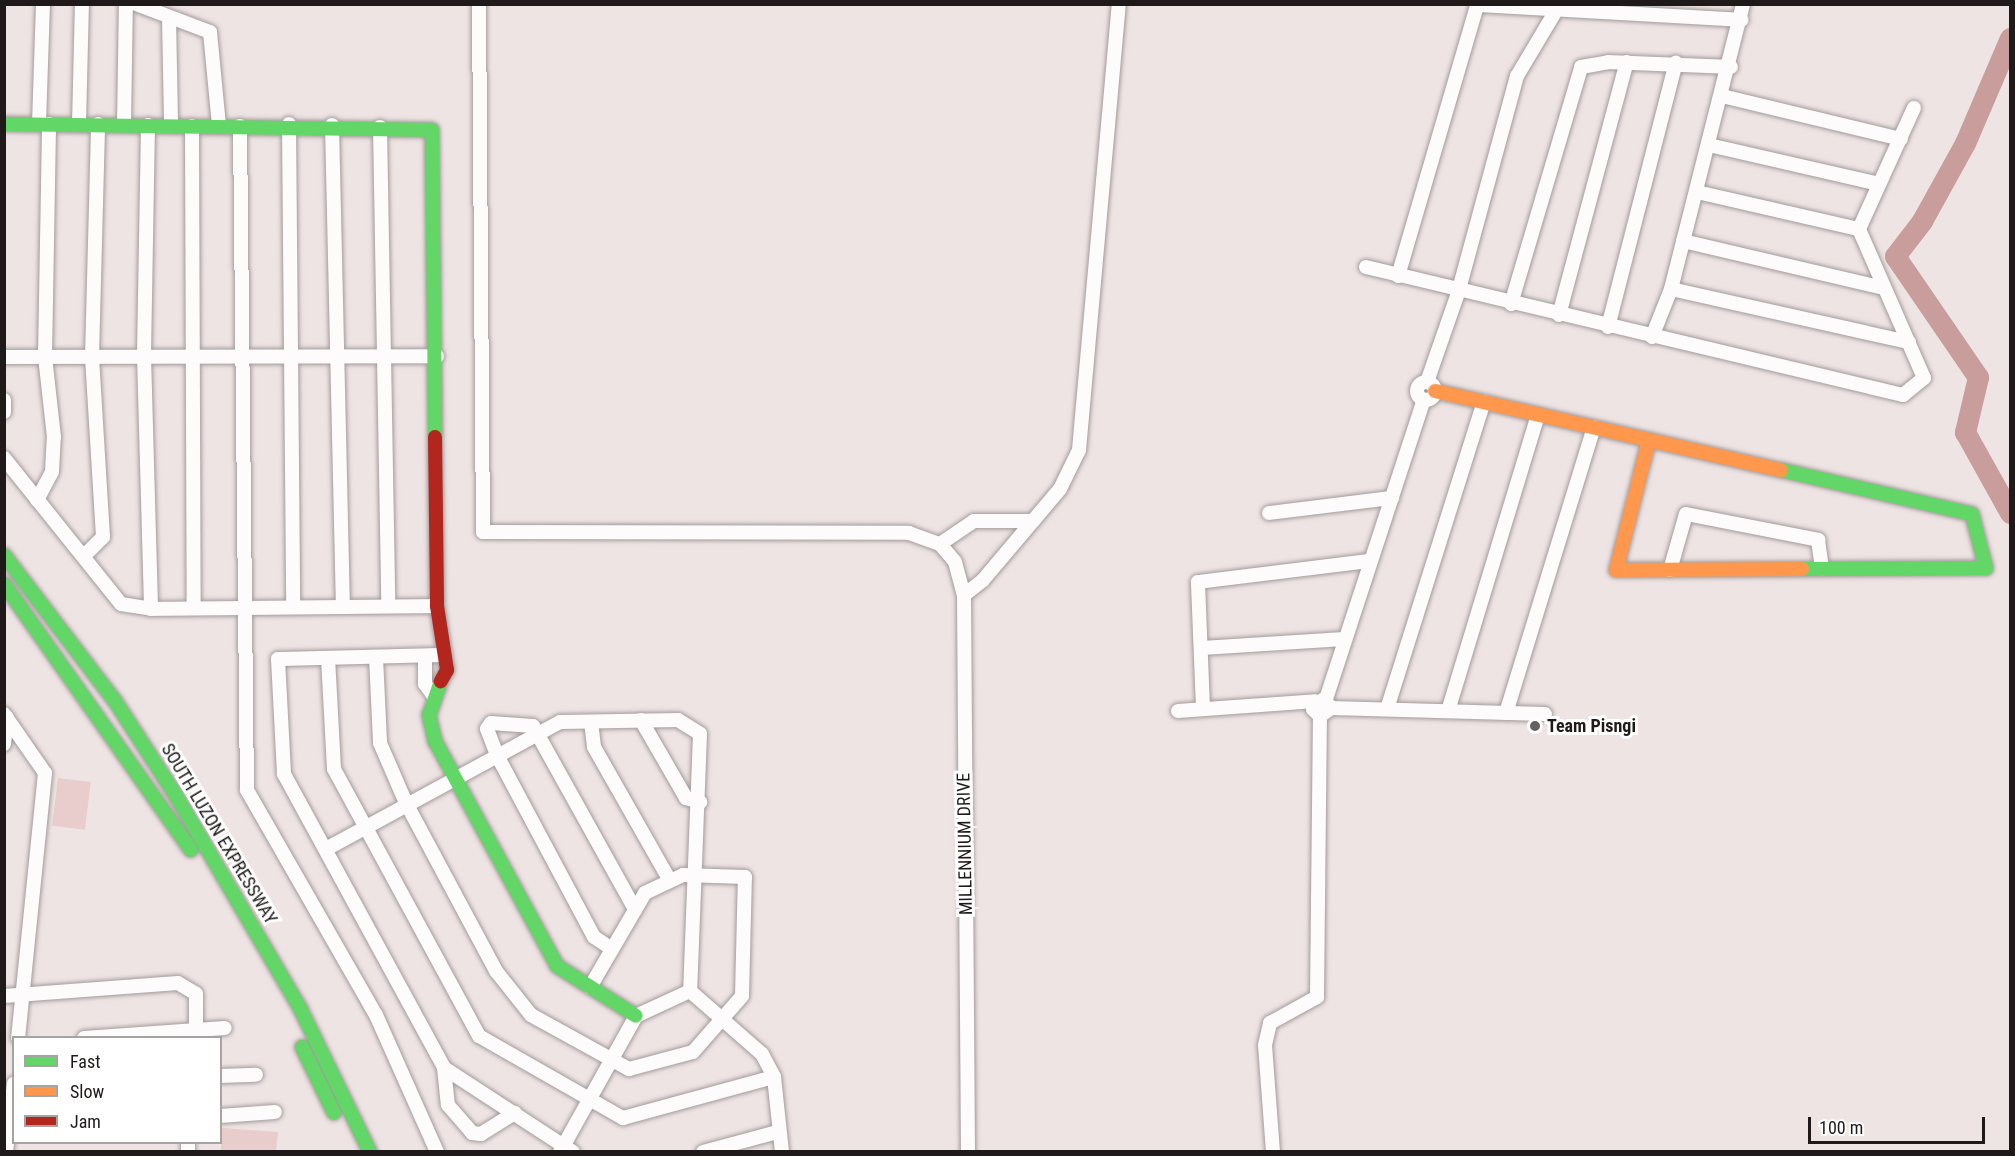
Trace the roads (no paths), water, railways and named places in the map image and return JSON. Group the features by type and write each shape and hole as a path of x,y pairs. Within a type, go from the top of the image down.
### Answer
{"main road":[{"path":"4,124 192,126 289,124 432,130 437,356 437,606 447,670 432,695 435,741 453,779 557,966 636,1016"},
{"path":"1431,386 1538,415 1594,427 1972,514 1986,568 1616,570 1649,440"},
{"name":"SOUTH LUZON EXPRESSWAY","path":"4,555 94,673 175,794 300,1008 370,1152"},
{"name":"SOUTH LUZON EXPRESSWAY","path":"4,584 99,712 224,901 353,1152"}],"street":[{"path":"37,500 52,472 45,357 43,4"},
{"path":"79,124 82,4"},
{"path":"124,125 126,4"},
{"path":"136,4 210,32 219,126"},
{"path":"479,4 483,532 909,533 940,544 974,521 1033,521"},
{"path":"964,595 983,580 1033,521 1069,474 1079,450 1119,4"},
{"path":"1652,337 1671,289 1731,67 1742,20 1743,4"},
{"path":"1398,276 1477,5 1558,7 1742,20"},
{"path":"1273,1152 1264,1045 1270,1023 1317,997 1323,706 1424,400 1431,386 1517,76 1558,7"},
{"path":"169,17 171,125"},
{"path":"1511,304 1581,67 1627,62 1731,67"},
{"path":"1559,315 1627,62"},
{"path":"1608,327 1676,63"},
{"path":"1722,96 1900,139"},
{"path":"1366,267 1458,293 1903,395 1924,378 1859,229 1914,108"},
{"path":"84,556 103,537 92,357 98,124"},
{"path":"289,124 293,606"},
{"path":"148,125 144,356 151,609"},
{"path":"332,125 343,606"},
{"path":"192,126 194,608"},
{"path":"240,126 247,790 376,1015 437,1152"},
{"path":"380,127 388,606"},
{"path":"1709,145 1879,184"},
{"path":"1696,192 1859,229"},
{"path":"1683,241 1884,288"},
{"path":"1671,289 1909,342"},
{"path":"4,357 437,356"},
{"path":"4,400 4,412"},
{"path":"1387,709 1484,402"},
{"path":"1448,711 1538,415"},
{"path":"1506,713 1594,427"},
{"path":"4,458 121,604 151,609 437,606"},
{"path":"1269,513 1392,498"},
{"path":"1670,570 1686,514 1818,540 1822,569"},
{"name":"MILLENNIUM DRIVE","path":"940,544 955,562 964,595 968,1152"},
{"path":"1203,708 1198,582 1370,561"},
{"path":"1201,648 1345,639"},
{"path":"443,655 278,659 284,774 444,1068 448,1105 472,1133 481,1134 515,1113"},
{"path":"376,657 380,743 406,803 496,971 531,1015 628,1069 693,1052 742,996 745,877 697,873 669,879 645,893 590,987"},
{"path":"425,657 425,684 432,695"},
{"path":"328,658 334,769 479,1036 585,1099 622,1118 774,1077"},
{"path":"1178,711 1203,708 1323,706 1545,714"},
{"path":"4,744 6,716"},
{"path":"6,716 45,773 18,1036"},
{"path":"641,720 686,798 700,802"},
{"path":"326,849 406,803 560,722 678,720 700,734 700,802 690,991"},
{"path":"591,722 594,747 669,879"},
{"path":"612,949 594,938 497,755 487,729 491,723 533,726 534,734 635,909"},
{"path":"4,996 178,983 196,994 196,1034"},
{"path":"444,1068 515,1113 560,1148 585,1099 636,1016 690,991"},
{"path":"690,991 762,1054 774,1077 782,1115 777,1132 782,1152"},
{"path":"140,1036 196,1034 225,1028"},
{"path":"222,1076 256,1075"},
{"path":"6,1152 11,1130 12,1107"},
{"path":"222,1116 275,1112"},
{"path":"703,1152 777,1132"}],"waterway":[{"path":"2010,38 1965,143 1922,221 1895,256 1978,377 1965,432 2010,513"}],"place":[{"name":"Team Pisngi","path":"1535,726"}]}
